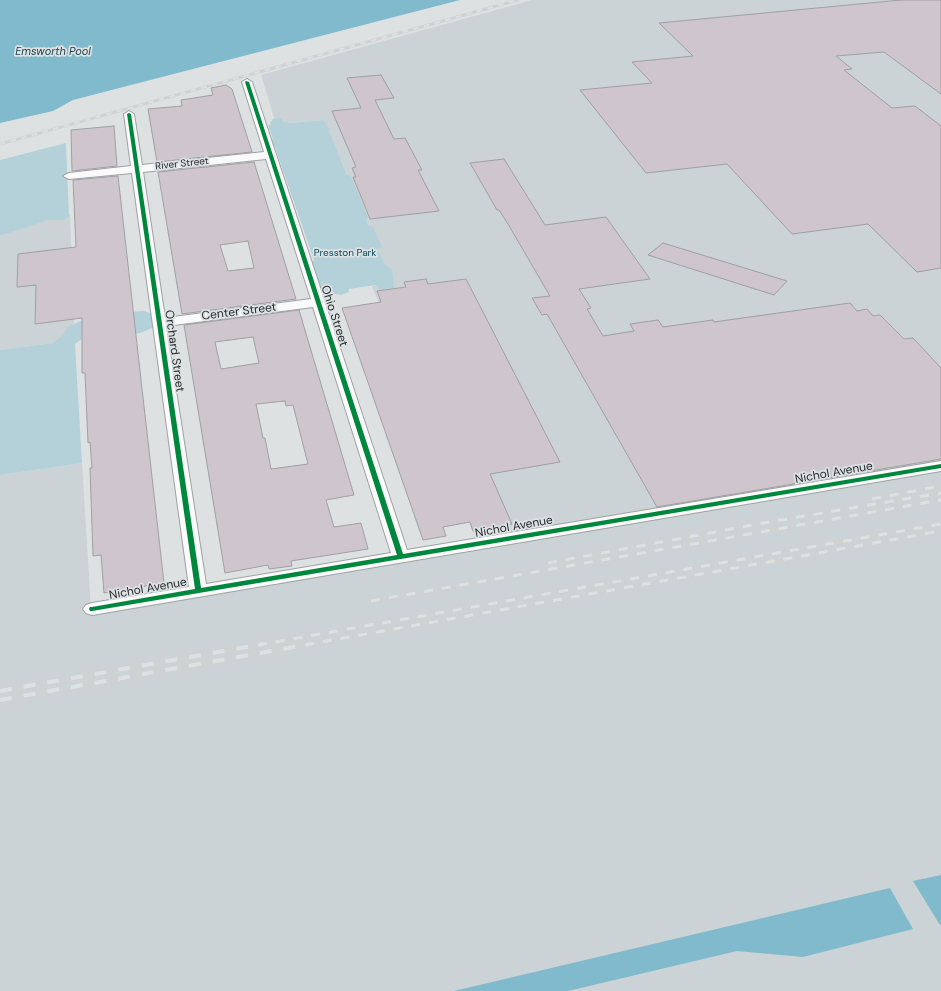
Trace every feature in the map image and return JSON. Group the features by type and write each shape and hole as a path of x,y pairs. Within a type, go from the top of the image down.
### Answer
{"street":[{"name":"Ohio Street","path":"247,82 401,557"},
{"name":"Orchard Street","path":"129,114 198,591"},
{"name":"River Street","path":"68,176 271,154"},
{"name":"Center Street","path":"159,322 318,302"},
{"name":"Nichol Avenue","path":"92,609 941,466"}],"shaded area":[{"path":"532,0 941,0 941,991 0,991 0,475 82,463 91,609 478,544 372,286 393,283 324,120 276,124 261,75"},
{"path":"70,214 75,340 0,350 0,236 61,215"}],"green space":[{"name":"Presston Park","path":"280,118 284,122 290,123 324,120 328,128 331,129 329,131 347,175 351,176 368,218 366,218 368,225 373,227 382,247 378,249 385,264 392,270 394,288 381,290 375,285 349,289 349,292 341,295 330,293 329,291 324,292 323,287 314,285 307,265 314,260 275,147 271,145 270,140 273,139 268,125 271,125 270,123 273,119"},
{"path":"66,143 69,217 63,220 48,220 0,236 0,160"},
{"path":"144,311 156,315 158,325 143,332 127,336 80,340 75,344 82,463 0,475 0,350 53,343 63,335 68,327 80,321 127,312"}],"water":[{"name":"Emsworth Pool","path":"0,0 460,0 73,100 53,111 0,123"},
{"path":"941,875 941,924 940,925 913,881"},
{"path":"890,888 913,929 803,957 737,951 568,991 454,991"}],"building":[{"path":"901,0 941,0 941,94 884,52 836,56 852,69 844,70 892,108 915,106 941,126 941,268 917,272 868,224 792,234 727,164 646,173 580,90 652,83 632,62 693,56 659,23"},
{"path":"381,75 394,98 375,100 394,139 405,138 422,170 418,170 439,211 370,219 353,177 356,177 352,168 356,167 332,111 361,108 347,78"},
{"path":"226,85 232,89 252,152 157,162 148,109 182,106 181,100 213,95 211,88"},
{"path":"114,126 117,166 72,171 71,130"},
{"path":"504,159 545,225 606,217 650,279 579,289 591,308 587,309 603,336 634,331 630,324 658,320 663,327 713,320 714,322 850,303 857,311 867,309 873,316 880,315 904,339 913,338 941,368 941,459 657,507 547,314 542,315 532,298 550,296 470,163"},
{"path":"254,162 296,299 182,314 158,172","holes":["248,241 254,268 228,271 220,245"]},
{"path":"118,176 164,583 104,593 101,555 93,556 90,468 92,468 90,442 88,443 85,373 82,373 82,318 35,324 36,285 17,287 18,254 76,247 73,180"},
{"path":"663,243 787,281 774,295 648,255"},
{"path":"426,279 428,284 466,279 560,462 490,474 512,524 473,531 470,522 443,527 446,536 423,540 342,308 381,302 377,291 406,287 404,282"},
{"path":"299,310 354,495 326,500 334,527 361,523 368,549 291,561 292,566 269,569 268,565 225,573 184,325","holes":["253,337 259,363 221,369 215,342","285,401 286,406 293,405 308,464 271,469 256,404"]}],"railway":[{"path":"0,144 518,0"},
{"path":"872,499 941,486"},
{"path":"548,563 758,524 941,493"},
{"path":"371,601 941,500"},
{"path":"258,645 941,524"},
{"path":"305,645 941,531"},
{"path":"0,691 263,644"},
{"path":"0,700 310,644"}],"cycle path":[{"path":"247,82 401,557"},
{"path":"129,114 198,591"},
{"path":"92,609 941,466"}]}
